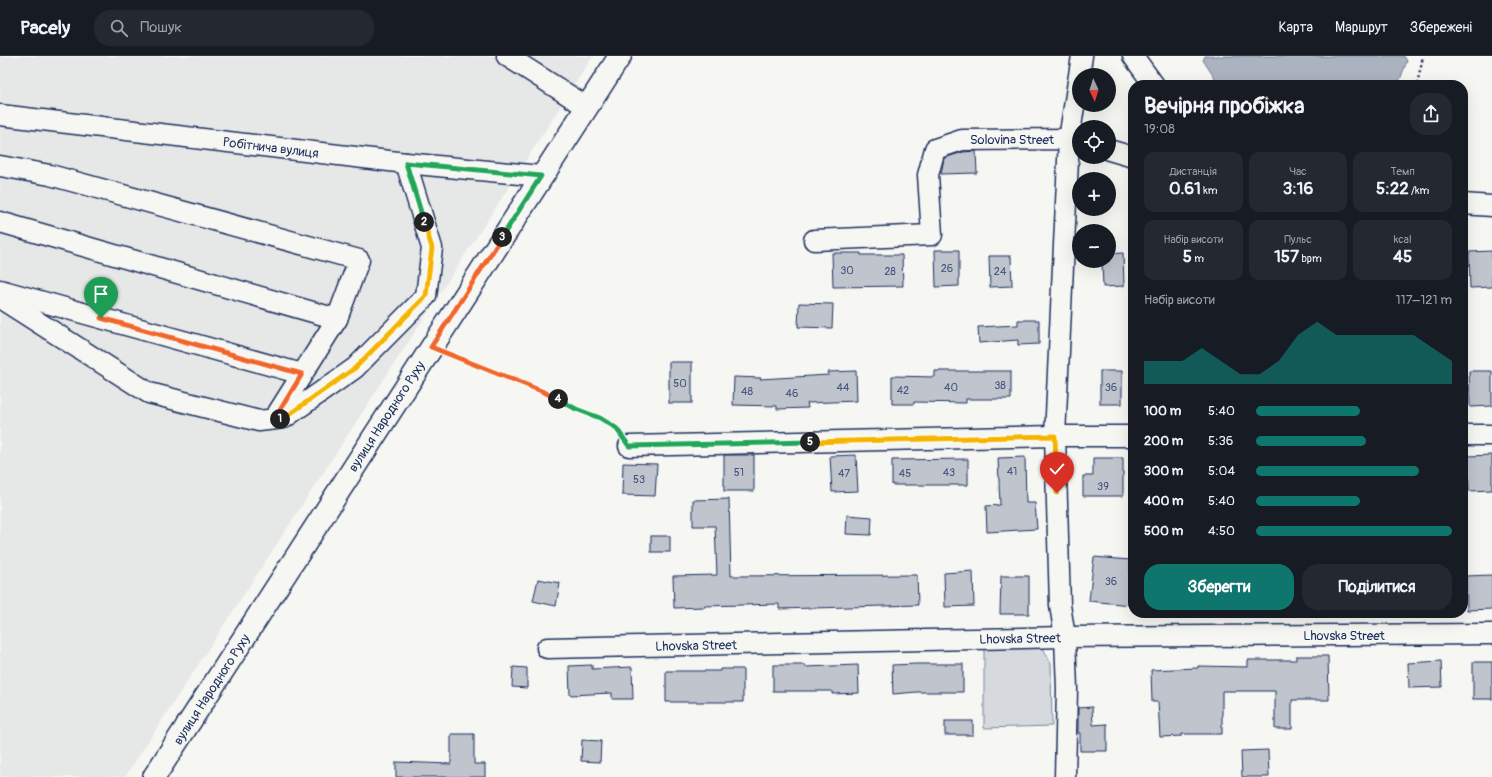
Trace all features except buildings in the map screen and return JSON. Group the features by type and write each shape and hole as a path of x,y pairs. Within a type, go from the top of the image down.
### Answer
{"main road":[{"name":"вулиця Народного Руху","path":"154,777 541,176 620,56"}],"street":[{"path":"507,56 587,107"},
{"path":"1076,120 1082,56"},
{"path":"1133,56 1150,80"},
{"name":"Робітнича вулиця","path":"0,115 406,163 541,176"},
{"name":"Solovina Street","path":"814,240 932,235 928,175 935,149 962,140 1072,140"},
{"path":"1116,152 1128,156"},
{"path":"0,298 150,392 259,421 284,418 355,368 426,296 432,248 406,163"},
{"path":"1065,777 1065,637 1060,605 1055,436 1072,164"},
{"path":"0,166 50,175 359,260 337,319 274,420"},
{"path":"1468,204 1492,206"},
{"path":"0,222 337,319"},
{"path":"0,290 302,374"},
{"path":"1468,435 1492,435"},
{"path":"629,446 1055,436 1128,436"},
{"name":"Lhovska Street","path":"547,648 1065,637 1492,634"}],"path":[{"path":"1418,80 1423,56"},
{"path":"431,347 544,392 576,409 600,418 616,428 629,446"}],"shaded area":[{"path":"0,56 593,56 125,777 0,777"},
{"path":"1205,56 1404,56 1407,61 1400,80 1216,80 1203,60"},
{"path":"984,644 1016,644 1043,648 1051,664 1052,726 984,728"}],"route":[{"path":"101,318 302,374 274,420 284,418 355,368 426,296 432,248 406,163 541,176 431,347 544,392 576,409 600,418 616,428 629,446 1055,436 1057,493"}]}
